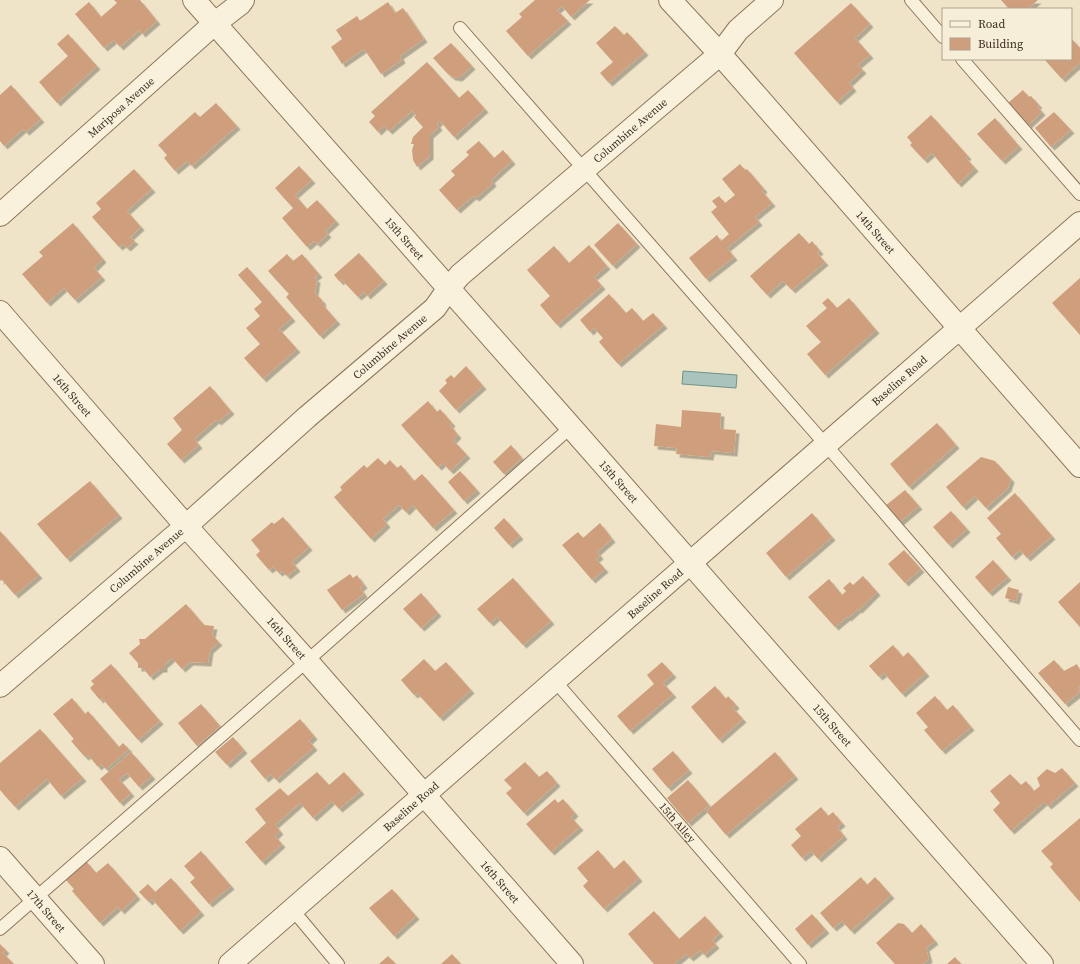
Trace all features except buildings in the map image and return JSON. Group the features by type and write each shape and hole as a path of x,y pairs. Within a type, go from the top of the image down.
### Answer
{"street":[{"name":"15th Street","path":"194,0 449,288 1042,964"},
{"name":"Mariposa Avenue","path":"0,215 214,24 243,0"},
{"name":"14th Street","path":"670,0 720,54 1080,466"},
{"name":"Columbine Avenue","path":"0,686 186,526 306,417 435,308 460,275 720,54 738,30 772,0"},
{"name":"Baseline Road","path":"230,964 1080,223"},
{"name":"16th Street","path":"0,312 186,526 307,661 572,964"},
{"name":"17th Street","path":"0,858 93,964"}],"lane":[{"path":"911,0 942,36"},
{"path":"460,28 826,445 1080,740"},
{"path":"963,60 1080,194"},
{"path":"0,929 307,661 571,427"},
{"name":"15th Alley","path":"555,681 800,964"},
{"path":"292,910 338,964"}],"water":[{"path":"683,371 737,375 736,388 682,384"}]}
